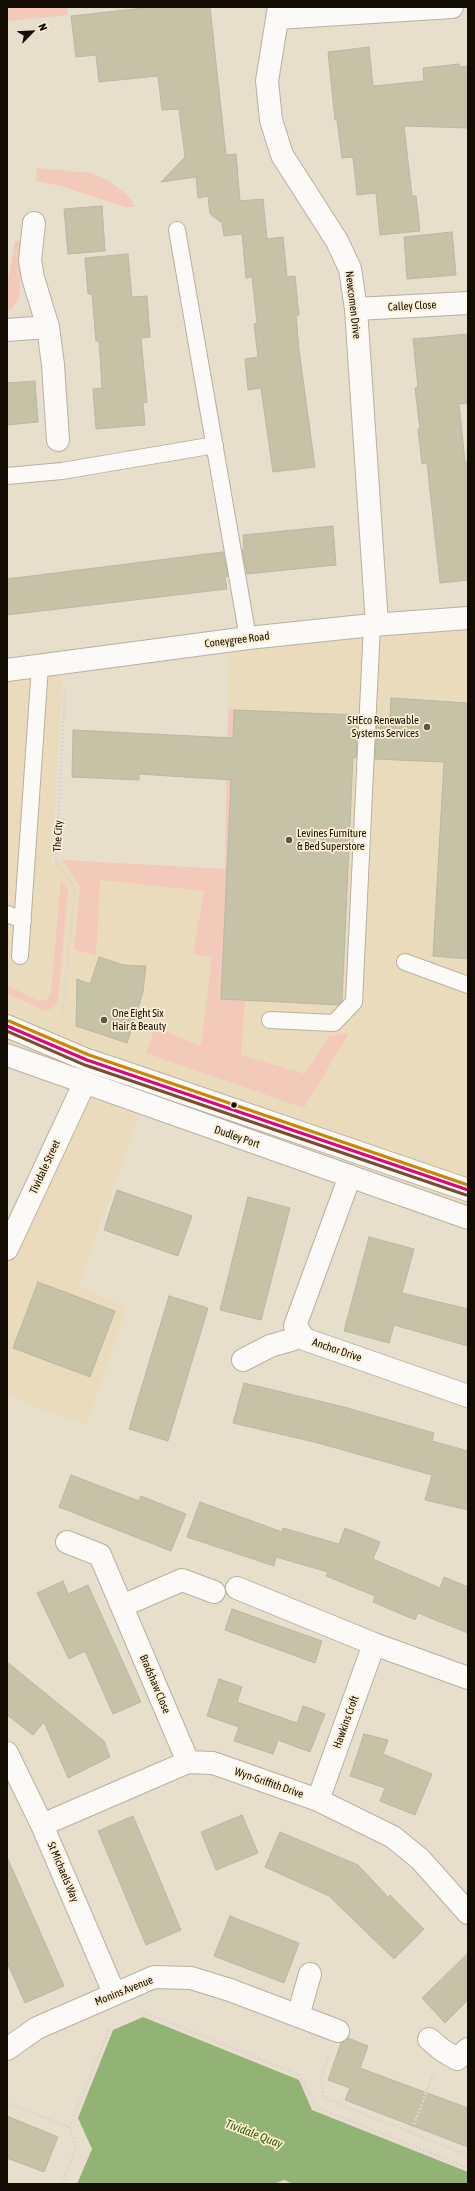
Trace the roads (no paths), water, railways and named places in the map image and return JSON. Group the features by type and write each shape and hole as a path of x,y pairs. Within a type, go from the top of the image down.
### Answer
{"main road":[{"path":"278,13 452,7"},
{"name":"Newcomen Drive","path":"278,13 267,80 271,120 282,155 336,242 350,269 356,309 374,624"},
{"path":"34,223 30,260 33,278 48,327 54,365 58,440"},
{"name":"Calley Close","path":"356,309 468,303"},
{"path":"7,330 48,327"},
{"name":"Coneygree Road","path":"7,670 248,638 374,624 468,618"},
{"path":"7,1026 57,1036 106,1066 468,1190"},
{"path":"57,1036 58,1062 85,1072 84,1084"},
{"name":"Dudley Port","path":"7,1055 84,1084 468,1218"},
{"path":"84,1084 106,1066"},
{"name":"Tividale Street","path":"7,1249 84,1084"},
{"path":"270,1122 278,1138 346,1163 350,1176 383,1162"},
{"name":"Anchor Drive","path":"350,1176 295,1326 304,1339 468,1396"},
{"path":"243,1360 270,1346 291,1340 300,1332"},
{"name":"Bradshaw Close","path":"67,1542 100,1555 188,1762"},
{"path":"122,1606 182,1580 214,1592"},
{"path":"237,1588 374,1644 468,1678"},
{"name":"Hawkins Croft","path":"318,1800 374,1644"},
{"name":"St Michaels Way","path":"7,1753 42,1825 114,1993"},
{"name":"Wyn-Griffith Drive","path":"42,1825 188,1762 213,1763 318,1800 394,1837 420,1860 468,1913"},
{"path":"298,2016 310,1974"},
{"name":"Monins Avenue","path":"7,2049 37,2028 114,1993 154,1977 191,1978 230,1990 338,2031"},
{"path":"436,2045 457,2059 468,2049"}],"lane":[{"path":"177,230 248,638"},
{"path":"7,476 62,471 215,445"},
{"path":"270,1020 334,1023 354,1002 350,950 357,805 374,624"},
{"path":"20,956 40,666"},
{"path":"7,914 23,920"},
{"path":"405,962 468,985"}],"water":[{"name":"Tividale Quay","path":"143,2017 299,2080 312,2110 468,2172 468,2184 293,2184 284,2180 274,2184 77,2184 92,2149 78,2118 113,2030"}],"place":[{"name":"SHEco Renewable Systems Services","path":"427,727"},
{"name":"Levines Furniture & Bed Superstore","path":"289,840"},
{"name":"One Eight Six Hair & Beauty","path":"104,1020"}]}
